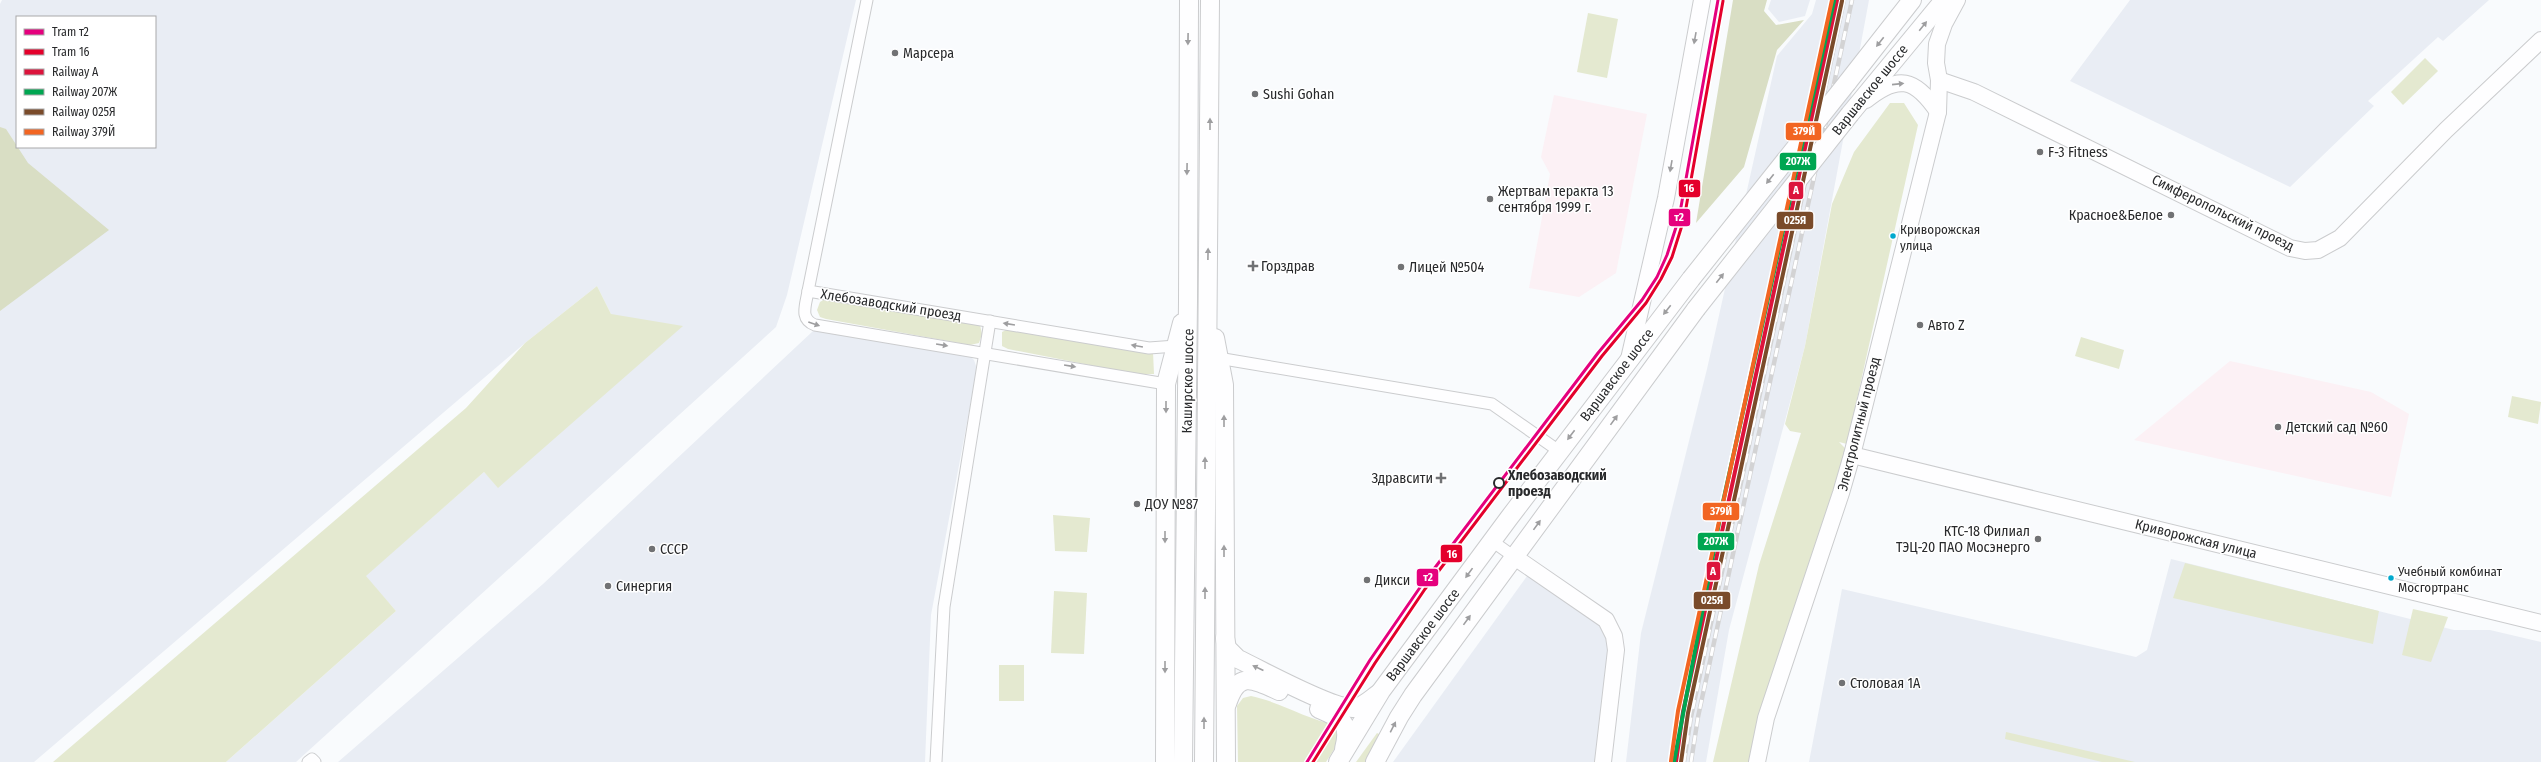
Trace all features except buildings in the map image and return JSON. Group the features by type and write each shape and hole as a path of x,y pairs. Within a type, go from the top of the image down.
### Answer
{"main road":[{"name":"Каширское шоссе","path":"1183,762 1188,301 1189,0"},
{"name":"Каширское шоссе","path":"1204,762 1210,0"},
{"name":"Варшавское шоссе","path":"1341,757 1382,691 1628,359 1912,0"},
{"name":"Варшавское шоссе","path":"1375,762 1398,717 1413,695 1696,309 1852,112 1944,0"},
{"path":"1208,293 1218,358 1224,385 1224,632 1226,762"},
{"path":"1165,762 1166,384 1188,301"},
{"path":"1224,632 1227,648 1238,658 1335,705 1354,708 1368,702 1382,691"},
{"path":"1226,708 1232,688 1239,682 1251,680 1264,684 1341,720 1348,734 1341,757"}],"street":[{"path":"808,291 867,0"},
{"path":"1628,359 1666,198 1702,0"},
{"name":"Электролитный проезд","path":"1757,762 1766,718 1842,493 1852,455 1938,112 1939,80 1936,63 1937,44 1944,24 1957,0"},
{"name":"Симферопольский проезд","path":"1939,80 1974,92 2290,248 2305,251 2318,250 2340,238 2446,130 2541,40"},
{"path":"1852,112 1876,92 1890,85 1903,83 1914,85 1922,91 1938,112"},
{"name":"Хлебозаводский проезд","path":"1166,384 986,352 815,326 808,322 804,316 808,291 1149,348 1176,346"},
{"path":"936,762 944,607 990,321"},
{"path":"1218,358 1492,404 1559,451"},
{"name":"Криворожская улица","path":"1852,455 2541,622"},
{"path":"1492,541 1606,620 1614,636 1616,650 1603,762"},
{"path":"308,762 312,759 315,762"}],"shaded area":[{"path":"2,0 856,0 787,295 776,327 296,762 226,762 396,611 365,576 484,472 498,487 611,314 597,286 525,343 34,762 0,762 0,4"},
{"path":"1771,0 1810,0 1805,16 1779,22 1768,9"},
{"path":"1816,0 1869,0 1805,346 1729,630 1706,762 1626,762 1641,633 1707,369 1777,56 1812,14"},
{"path":"2130,0 2489,0 2443,41 2438,37 2368,101 2374,106 2290,187 2070,81"},
{"path":"1554,95 1647,114 1616,273 1579,297 1529,288 1550,174 1541,157"},
{"path":"813,331 969,355 974,360 977,369 931,615 925,762 338,762 543,584"},
{"name":"Детский сад №60","path":"2230,361 2371,392 2409,414 2391,497 2134,440"},
{"path":"2171,559 2454,630 2490,630 2541,642 2541,762 1809,762 1842,589 2136,657 2147,650"},
{"path":"1530,572 1602,622 1609,634 1609,649 1596,762 1393,762"}],"green space":[{"path":"1733,0 1767,0 1764,11 1776,25 1804,20 1777,50 1744,167 1696,223"},
{"path":"1588,13 1618,19 1607,78 1577,72"},
{"path":"2425,58 2438,71 2403,105 2391,92"},
{"path":"1890,103 1904,103 1918,125 1847,444 1839,442 1848,451 1751,762 1713,762 1759,565 1801,433 1790,431 1785,424 1805,346 1832,204 1854,152"},
{"path":"0,127 6,129 16,144 16,148 18,148 28,163 109,230 0,311"},
{"path":"597,286 611,314 683,326 498,488 484,472 366,576 396,611 226,762 53,762 466,408 525,343"},
{"path":"825,299 980,325 982,334 979,343 970,345 826,319 820,317 817,310 820,302"},
{"path":"1010,328 1153,352 1154,374 1135,374 1008,349 1002,346 1002,332"},
{"path":"2081,337 2124,350 2119,369 2075,356"},
{"path":"2512,396 2541,402 2538,424 2508,417"},
{"path":"1053,515 1090,518 1087,552 1055,551"},
{"path":"2185,563 2379,611 2373,644 2173,598"},
{"path":"1054,591 1087,593 1084,654 1051,653"},
{"path":"2413,609 2448,617 2431,662 2402,655"},
{"path":"999,665 1024,665 1024,701 999,701"},
{"path":"1251,696 1272,702 1314,719 1336,725 1341,732 1338,743 1326,762 1238,762 1237,706 1243,698"},
{"path":"2006,732 2135,762 2102,762 2005,739"},
{"path":"1377,733 1381,735 1370,762 1356,762"}],"railway":[{"path":"1684,762 1691,717 1844,0"},
{"path":"1691,762 1698,717 1852,0"}],"tram line":[{"name":"т2","path":"1307,762 1370,660 1421,586 1598,353 1642,300 1657,277 1667,255 1679,218 1718,0"},
{"name":"16","path":"1313,762 1375,663 1425,589 1602,356 1646,303 1661,279 1672,257 1684,219 1723,1"}],"rail line":[{"name":"379Й","path":"1671,761 1678,711 1832,0"},
{"name":"A","path":"1676,762 1683,712 1837,0"},
{"name":"207Ж","path":"1674,762 1723,502 1834,1"},
{"name":"025Я","path":"1681,762 1688,713 1842,1"}],"place":[{"name":"Марсера","path":"895,53"},
{"name":"Sushi Gohan","path":"1255,94"},
{"name":"F-3 Fitness","path":"2040,152"},
{"name":"Жертвам теракта 13 сентября 1999 г.","path":"1490,199"},
{"name":"Красное&Белое","path":"2171,215"},
{"name":"Криворожская улица","path":"1893,236"},
{"name":"Горздрав","path":"1253,266"},
{"name":"Лицей №504","path":"1401,267"},
{"name":"Авто Z","path":"1920,325"},
{"name":"Детский сад №60","path":"2278,427"},
{"name":"Здравсити","path":"1441,478"},
{"name":"Хлебозаводский проезд","path":"1499,483"},
{"name":"ДОУ №87","path":"1137,504"},
{"name":"КТС-18 Филиал ТЭЦ-20 ПАО Мосэнерго","path":"2038,539"},
{"name":"СССР","path":"652,549"},
{"name":"Учебный комбинат Мосгортранс","path":"2391,578"},
{"name":"Дикси","path":"1367,580"},
{"name":"Синергия","path":"608,586"},
{"name":"Столовая 1А","path":"1842,683"}]}
